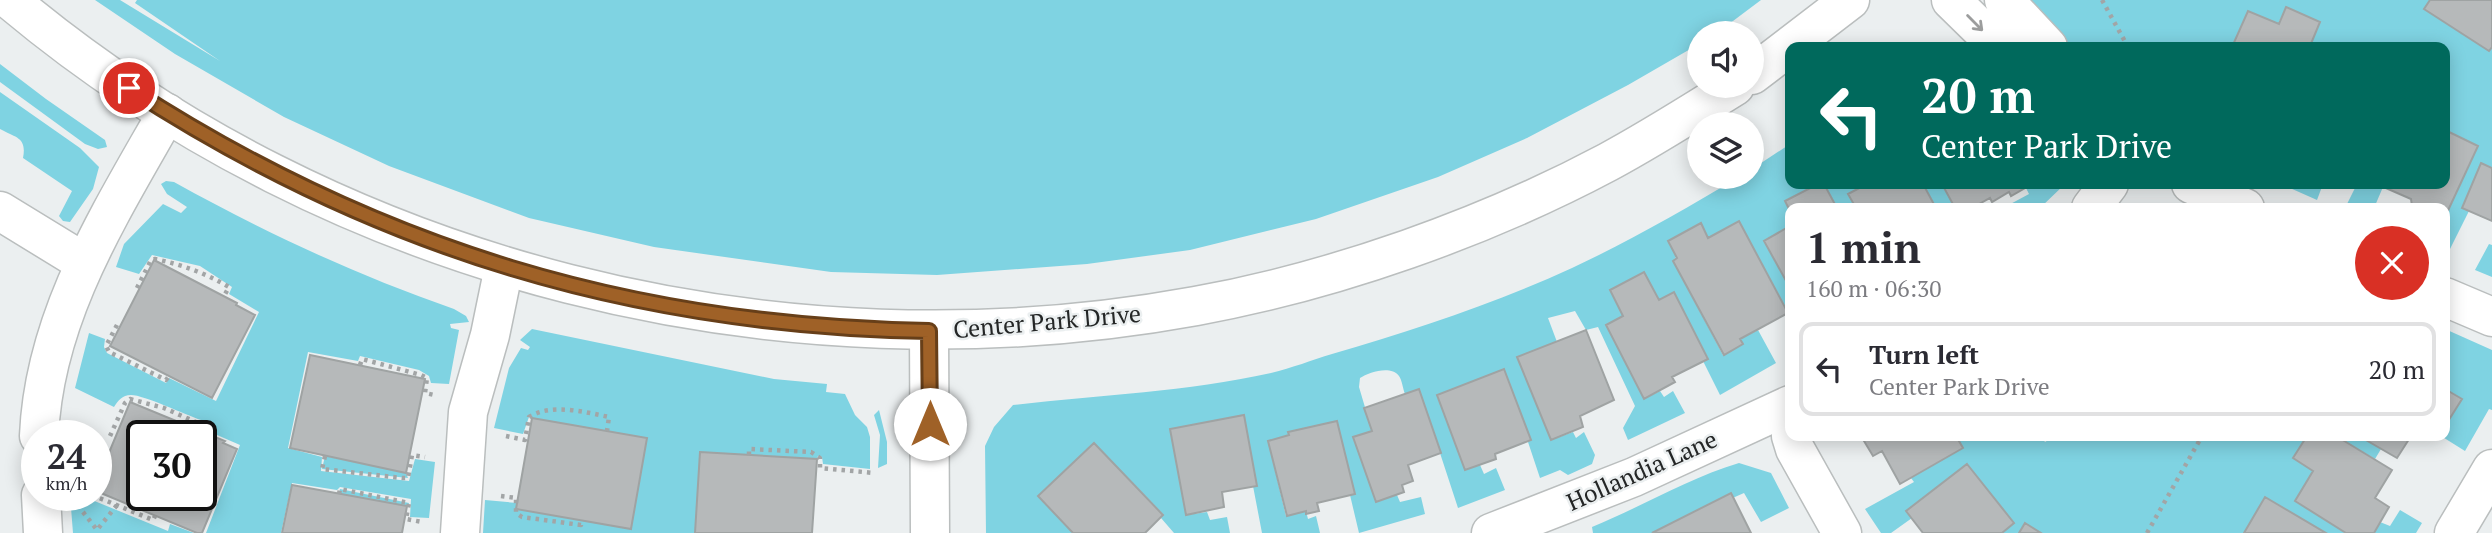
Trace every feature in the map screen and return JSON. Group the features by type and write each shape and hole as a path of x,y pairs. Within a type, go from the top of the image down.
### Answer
{"street":[{"name":"Center Park Drive","path":"10,0 80,55 167,113 230,150 333,202 392,227 504,267 650,303 725,315 868,329 988,329 1129,317 1200,306 1278,288 1451,233 1531,200 1607,163 1715,98"},
{"path":"1795,42 1850,0"},
{"path":"1951,0 1994,42"},
{"path":"2004,0 2043,42"},
{"path":"1764,66 1785,50"},
{"path":"41,420 54,342 85,263 167,113"},
{"path":"2201,189 2234,203"},
{"path":"0,211 85,263"},
{"path":"446,529 468,412 504,267"},
{"path":"2450,299 2492,317"},
{"path":"929,331 930,533"},
{"name":"Hollandia Lane","path":"1491,533 1785,422"},
{"path":"1793,441 1842,533"},
{"path":"2454,533 2492,469"},
{"path":"43,533 53,511"}],"path":[{"path":"2102,0 2125,42"},
{"path":"137,288 155,259 185,265 207,274 229,287 224,296"},
{"path":"117,325 106,346 109,352 166,380 169,376"},
{"path":"360,365 362,359 421,375 427,378 425,393 438,396"},
{"path":"112,432 125,403 130,399 164,408 191,420"},
{"path":"503,436 526,440 529,417 534,413 554,411 582,411 609,417 607,431"},
{"path":"2147,533 2199,441"},
{"path":"749,455 750,449 811,452 820,458 820,468 874,473"},
{"path":"325,456 322,469 393,478 408,478 412,455 432,459"},
{"path":"339,494 340,489 409,503 406,519 446,529"},
{"path":"494,495 516,498 516,513 522,517 581,525 582,521"},
{"path":"112,503 153,520 155,516"},
{"path":"83,511 99,532 117,505"}],"shaded area":[{"path":"95,0 120,0 220,61 135,3 137,0 1761,0 1733,21 1687,21 1687,51 1527,138 1438,177 1316,219 1190,250 1087,264 937,275 831,272 654,247 529,218 389,166 284,117 175,54"},
{"path":"2021,0 2492,0 2492,168 2481,164 2462,208 2469,211 2450,249 2450,206 2477,146 2450,133 2450,42 2312,42 2320,23 2286,7 2278,24 2248,11 2234,42 2065,42"},
{"path":"0,64 105,140 107,147 98,149 85,144 0,82"},
{"path":"0,92 80,148 99,167 93,189 70,222 63,221 59,216 72,191 23,158 22,142 0,129"},
{"path":"1785,147 1785,189 1808,189 1785,201 1785,229 1765,241 1785,279 1785,306 1739,221 1708,238 1701,224 1673,261 1723,355 1743,344 1740,339 1758,330 1776,363 1720,395 1703,361 1708,358 1674,293 1659,300 1644,272 1610,290 1623,316 1606,325 1644,399 1660,391 1664,397 1673,391 1685,413 1628,440 1623,428 1635,406 1598,327 1586,330 1575,311 1548,318 1557,342 1518,357 1551,440 1573,432 1576,438 1584,432 1595,455 1592,464 1568,475 1560,470 1540,478 1528,442 1531,440 1504,370 1437,396 1465,470 1480,465 1484,474 1496,468 1505,490 1458,508 1419,389 1405,394 1399,376 1391,371 1380,371 1360,378 1359,387 1372,431 1354,437 1376,502 1397,495 1400,502 1421,497 1425,514 1359,533 1350,495 1355,494 1337,421 1289,432 1289,435 1268,441 1286,516 1306,511 1308,519 1316,516 1320,533 1262,533 1253,486 1257,485 1244,415 1170,430 1186,515 1207,512 1210,520 1227,517 1230,533 1174,533 1161,518 1163,514 1094,443 1038,496 1073,533 986,533 985,446 994,427 1013,405 1175,389 1287,369 1483,305 1594,258 1718,189 1764,189 1764,161"},
{"path":"166,181 174,182 311,252 466,316 469,322 450,324 451,328 459,330 449,384 431,383 429,376 419,370 360,356 358,361 308,352 288,448 322,457 321,471 409,481 415,459 435,462 429,518 410,517 411,499 340,487 337,490 292,483 281,533 206,533 214,511 217,511 217,505 240,445 217,435 217,420 201,420 131,395 125,396 114,407 75,388 89,333 105,339 104,347 107,353 166,383 169,378 216,401 259,312 229,294 232,287 200,266 152,255 139,274 116,267 124,244 163,204 181,213 187,207 167,194 161,184"},
{"path":"1827,189 1858,189 1848,194 1853,203 1834,203"},
{"path":"1926,189 1945,189 1952,203 1933,203"},
{"path":"2026,189 2060,189 2045,203 2012,203 2029,194"},
{"path":"2292,189 2321,189 2317,200"},
{"path":"2354,189 2382,189 2376,203 2348,203"},
{"path":"2489,244 2492,245 2492,277 2475,270"},
{"path":"532,329 774,379 827,384 826,392 845,394 855,415 867,427 870,437 870,469 823,464 822,457 818,456 817,459 700,452 695,533 483,533 485,500 517,503 517,509 631,529 646,438 532,418 532,415 523,434 494,428 509,368 521,348 528,350 530,347 520,340"},
{"path":"2450,331 2492,350 2492,410 2489,409 2465,451 2449,441 2450,418 2462,399 2450,392"},
{"path":"879,410 887,442 887,464 878,468 880,435 874,415"},
{"path":"1958,441 2304,441 2293,458 2313,471 2295,501 2346,533 2002,533 2014,523 1967,464 1907,511 1912,518 1891,533 1881,533 1865,509 1914,482 1911,478 1962,448"},
{"path":"2344,441 2367,441 2381,449 2375,459"},
{"path":"325,456 406,473 408,478 322,469"},
{"path":"1739,463 1771,473 1789,508 1761,522 1744,493 1653,533 1593,533 1592,527"},
{"path":"340,489 409,503 408,507 339,494"},
{"path":"112,508 168,531 170,524 194,533 73,533 71,511 112,511"},
{"path":"2400,510 2422,523 2416,533 2374,533 2380,522 2390,526"}],"building":[{"path":"2430,0 2492,0 2492,47 2489,51 2424,9"},
{"path":"2286,7 2320,22 2312,42 2234,42 2248,11 2279,24"},
{"path":"2450,132 2478,146 2450,206 2450,203 2412,203 2411,199 2388,189 2450,189"},
{"path":"2481,163 2492,168 2492,221 2462,208"},
{"path":"1808,189 1827,189 1834,203 1786,203 1785,201"},
{"path":"1858,189 1926,189 1933,203 1853,203 1848,194"},
{"path":"1945,189 2023,189 2011,196 2009,192 1992,202 1990,198 1981,203 1952,203"},
{"path":"1739,221 1785,307 1785,315 1740,339 1743,344 1724,355 1673,261 1677,258 1668,241 1701,223 1708,238"},
{"path":"1785,229 1785,279 1764,241"},
{"path":"154,260 255,315 212,398 110,346"},
{"path":"1644,272 1659,300 1674,292 1708,359 1672,377 1675,382 1644,399 1606,325 1623,316 1610,290"},
{"path":"1586,330 1614,400 1580,416 1583,427 1551,440 1517,357"},
{"path":"310,355 425,379 406,473 290,448"},
{"path":"1504,369 1531,440 1495,454 1496,459 1465,470 1437,395"},
{"path":"1419,389 1441,453 1408,465 1413,481 1402,485 1404,492 1376,502 1353,437 1372,431 1364,408"},
{"path":"2450,392 2462,399 2450,418"},
{"path":"130,402 174,420 126,420 126,503 112,498 112,445"},
{"path":"1244,415 1257,486 1222,492 1224,507 1186,515 1170,429"},
{"path":"532,418 647,438 631,529 516,509"},
{"path":"1337,421 1355,494 1317,503 1319,511 1287,516 1268,441 1289,435 1288,432"},
{"path":"217,438 237,449 217,497"},
{"path":"1864,441 1959,441 1963,448 1900,484 1882,451 1873,456"},
{"path":"2304,441 2344,441 2392,470 2375,498 2389,507 2374,533 2346,533 2295,501 2313,471 2293,458"},
{"path":"2368,441 2408,441 2397,458"},
{"path":"1094,443 1163,515 1145,533 1073,533 1038,496"},
{"path":"700,452 817,459 812,533 695,533"},
{"path":"1967,464 2014,523 2002,533 1923,533 1906,511"},
{"path":"292,485 407,506 402,533 282,533"},
{"path":"1731,493 1751,533 1652,533"},
{"path":"2265,497 2326,533 2244,533"},
{"path":"144,511 211,511 202,533"},
{"path":"2025,523 2041,533 2019,533"}],"route":[{"path":"129,88 220,144 333,202 392,227 504,267 650,303 725,315 798,324 929,331 930,424"}]}
